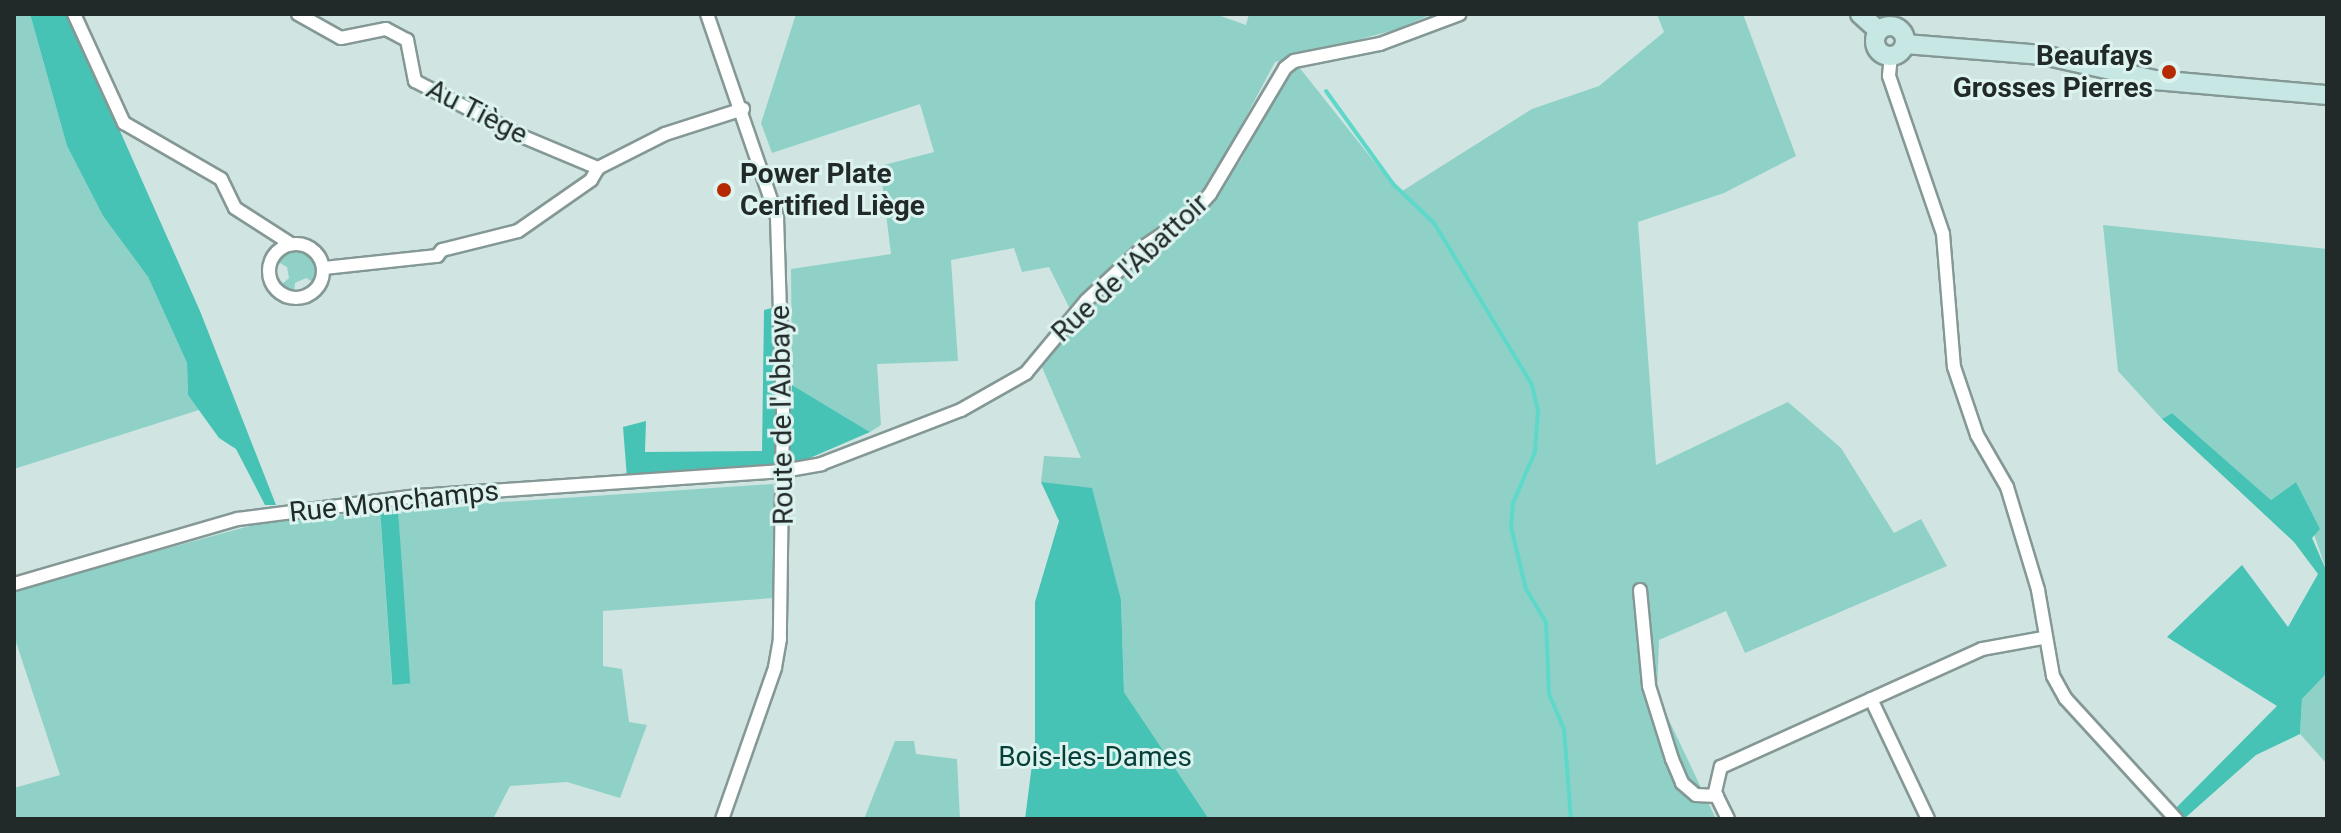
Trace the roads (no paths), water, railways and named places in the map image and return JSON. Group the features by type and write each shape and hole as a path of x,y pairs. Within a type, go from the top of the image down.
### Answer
{"street":[{"path":"74,14 124,123 221,179 235,208 291,244 312,249 324,268"},
{"name":"Au Tiège","path":"298,14 341,38 386,29 407,40 415,81 519,135 598,168"},
{"name":"Route de l'Abbaye","path":"707,14 743,109 777,217 783,471 783,611 775,668 722,819"},
{"name":"Rue de l'Abattoir","path":"783,471 821,464 961,410 1026,373 1072,315 1210,194 1278,77 1294,61 1380,44 1460,14"},
{"path":"1860,14 1879,31 1876,45 1898,50 2043,55 2155,80 2327,95"},
{"path":"1898,50 1889,76 1943,234 1954,367 1977,435 2007,487 2038,590 2043,638 2053,676 2066,699 2176,819"},
{"path":"324,268 437,256 442,250 518,231 591,180 598,168 665,134 743,109"},
{"path":"291,244 271,259 271,284 280,294 292,299 315,291 324,268"},
{"name":"Rue Monchamps","path":"14,584 238,519 418,496 783,471"},
{"path":"1640,590 1649,686 1672,759 1682,783 1696,795 1717,796"},
{"path":"1728,819 1717,796 1715,779 1721,767 1982,649 2043,638"},
{"path":"1871,699 1928,819"}],"waterway":[{"path":"1326,91 1393,184 1434,223 1532,385 1538,411 1535,452 1513,503 1511,527 1526,589 1546,622 1549,694 1564,729 1571,819"}],"place":[{"name":"Beaufays Grosses Pierres","path":"2169,72"},
{"name":"Power Plate Certified Liège","path":"724,190"}],"park label":[{"name":"Bois-les-Dames","path":"1095,757"}]}
